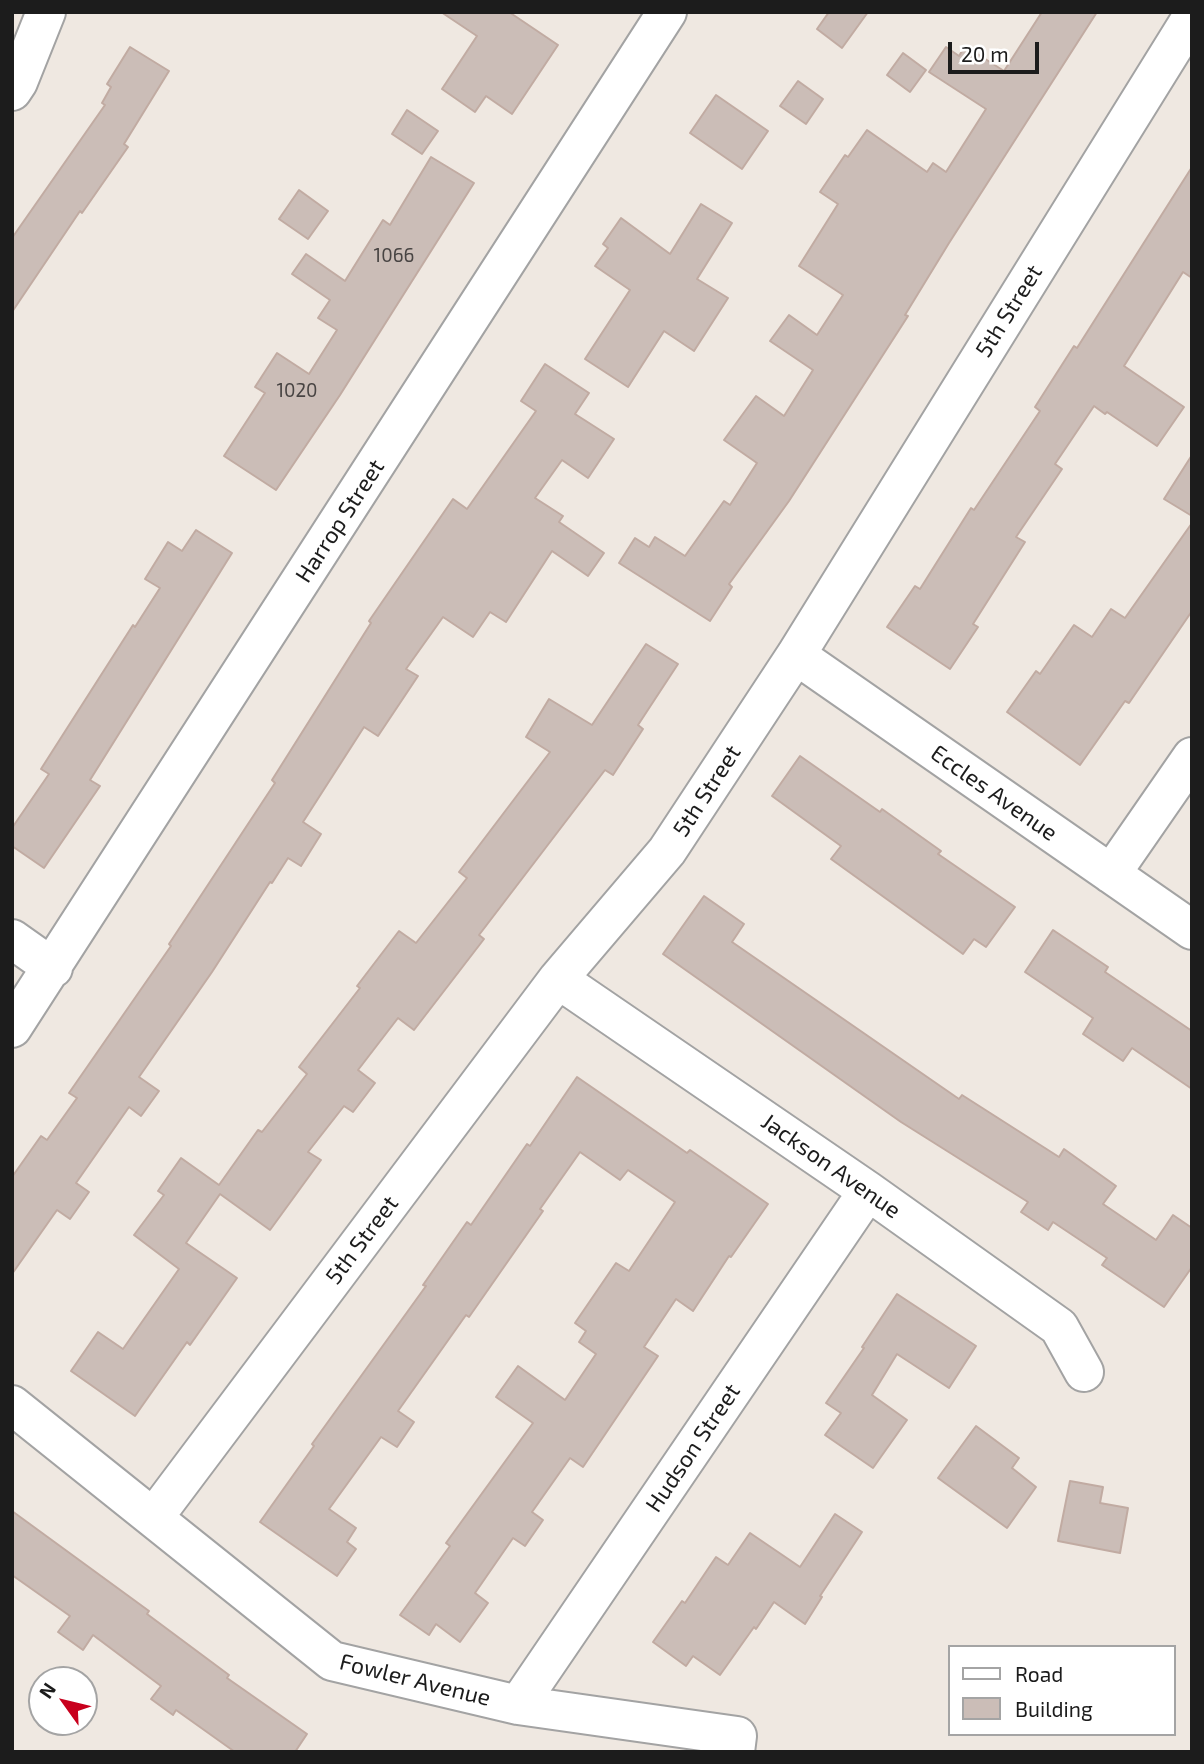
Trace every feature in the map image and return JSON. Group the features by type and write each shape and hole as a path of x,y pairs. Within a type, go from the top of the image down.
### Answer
{"street":[{"path":"12,91 46,12"},
{"name":"Harrop Street","path":"12,1028 667,12"},
{"name":"5th Street","path":"154,1517 558,979 667,851 796,655 1192,17"},
{"name":"Eccles Avenue","path":"796,655 1192,930"},
{"path":"1111,874 1192,757"},
{"path":"12,939 53,968"},
{"name":"Jackson Avenue","path":"558,979 868,1191 1059,1327 1084,1372"},
{"name":"Hudson Street","path":"518,1705 868,1191"},
{"name":"Fowler Avenue","path":"12,1405 332,1661 518,1705 736,1744"}],"building":[{"path":"441,12 509,12 558,45 512,114 486,96 475,112 442,89 477,36"},
{"path":"829,12 868,12 842,48 817,29"},
{"path":"1042,12 1097,12 949,243 905,315 908,316 789,501 729,584 732,587 710,621 619,563 635,538 649,547 655,537 685,556 724,501 730,505 757,463 724,440 756,396 784,416 813,370 770,341 789,315 817,335 843,295 799,266 838,204 820,192 845,155 848,157 867,130 927,172 933,163 946,172 986,109 929,72 946,47 959,56 965,46 1004,71"},
{"path":"130,47 169,71 124,144 128,147 82,213 80,211 12,312 12,238 105,105 102,103 111,87 107,84"},
{"path":"903,53 926,70 910,92 887,75"},
{"path":"798,81 823,99 806,124 780,106"},
{"path":"716,95 768,131 742,169 690,133"},
{"path":"407,110 438,131 422,154 392,134"},
{"path":"431,157 474,183 340,395 276,490 224,456 265,393 255,387 277,353 309,374 337,330 318,318 330,300 292,274 306,254 345,281 383,220 390,225"},
{"path":"1192,167 1192,278 1183,272 1124,366 1184,407 1157,446 1094,406 1055,464 1062,469 1016,537 1025,542 973,624 978,627 950,669 887,627 915,586 920,589 971,508 974,510 1040,411 1035,407 1074,346 1077,348"},
{"path":"299,190 328,211 308,239 279,219"},
{"path":"701,204 732,223 697,279 728,298 694,351 664,331 628,387 585,359 630,290 595,266 608,248 603,244 621,218 670,254"},
{"path":"545,364 589,393 575,414 614,439 588,478 562,460 535,498 563,516 559,522 604,553 588,576 552,551 506,622 490,612 473,637 443,617 406,669 418,676 378,736 364,727 303,822 321,834 301,866 288,858 139,1077 159,1091 141,1116 129,1107 76,1183 89,1192 70,1219 57,1210 12,1274 12,1177 41,1136 47,1140 77,1098 69,1093 171,946 169,944 275,783 272,780 371,623 369,621 453,499 467,509 536,411 521,401"},
{"path":"1192,455 1192,516 1164,499"},
{"path":"1192,523 1192,611 1129,703 1125,701 1080,765 1007,712 1036,671 1040,674 1074,625 1092,637 1111,609 1125,618"},
{"path":"196,530 232,553 90,780 100,786 44,868 12,846 12,828 49,774 41,769 133,625 135,627 160,588 145,579 168,542 182,551"},
{"path":"646,644 678,664 638,725 643,729 613,775 605,770 479,935 484,939 414,1030 398,1018 358,1070 375,1083 353,1112 344,1106 308,1152 321,1160 270,1230 220,1194 186,1243 237,1278 190,1345 187,1342 135,1416 71,1371 98,1332 123,1349 179,1269 134,1235 164,1195 158,1191 181,1158 219,1185 258,1130 262,1132 307,1074 299,1067 360,988 357,986 399,931 416,943 467,878 459,872 550,752 526,737 549,699 592,725"},
{"path":"800,756 880,812 882,809 941,851 938,854 1015,907 986,947 974,939 963,954 831,859 841,846 772,796"},
{"path":"704,896 744,924 732,942 959,1099 962,1095 1059,1157 1064,1149 1116,1186 1103,1204 1156,1240 1173,1215 1192,1228 1192,1267 1164,1307 1102,1265 1107,1258 1053,1222 1048,1230 1021,1212 1028,1202 901,1122 663,954"},
{"path":"1053,930 1108,967 1105,972 1192,1031 1192,1089 1132,1048 1123,1061 1083,1034 1093,1018 1025,972"},
{"path":"577,1077 687,1153 690,1150 768,1204 693,1311 676,1299 644,1347 658,1356 583,1467 570,1458 532,1512 543,1520 525,1546 513,1538 475,1593 488,1603 460,1642 436,1624 429,1635 400,1615 450,1546 446,1543 533,1423 496,1397 518,1366 565,1400 596,1354 579,1342 586,1331 575,1323 616,1263 629,1271 675,1202 628,1170 620,1180 580,1152 540,1209 543,1211 469,1317 466,1315 398,1411 414,1422 397,1447 381,1437 329,1509 356,1528 347,1542 356,1549 337,1576 260,1522 314,1446 312,1444 426,1286 423,1285 467,1222 471,1225"},
{"path":"897,1294 976,1346 949,1388 897,1354 872,1395 907,1420 873,1468 825,1435 841,1413 826,1403"},
{"path":"976,1426 1019,1458 1012,1468 1036,1487 1007,1528 938,1478"},
{"path":"1070,1481 1103,1487 1100,1503 1128,1508 1120,1553 1058,1541"},
{"path":"12,1511 149,1611 147,1614 229,1675 227,1678 307,1734 295,1752 235,1752 176,1710 173,1715 151,1699 161,1686 93,1635 83,1650 58,1632 70,1616 12,1575"},
{"path":"835,1514 862,1532 805,1624 774,1602 720,1675 693,1656 686,1666 653,1642 682,1601 685,1603 716,1557 728,1565 750,1533 800,1567"}]}
